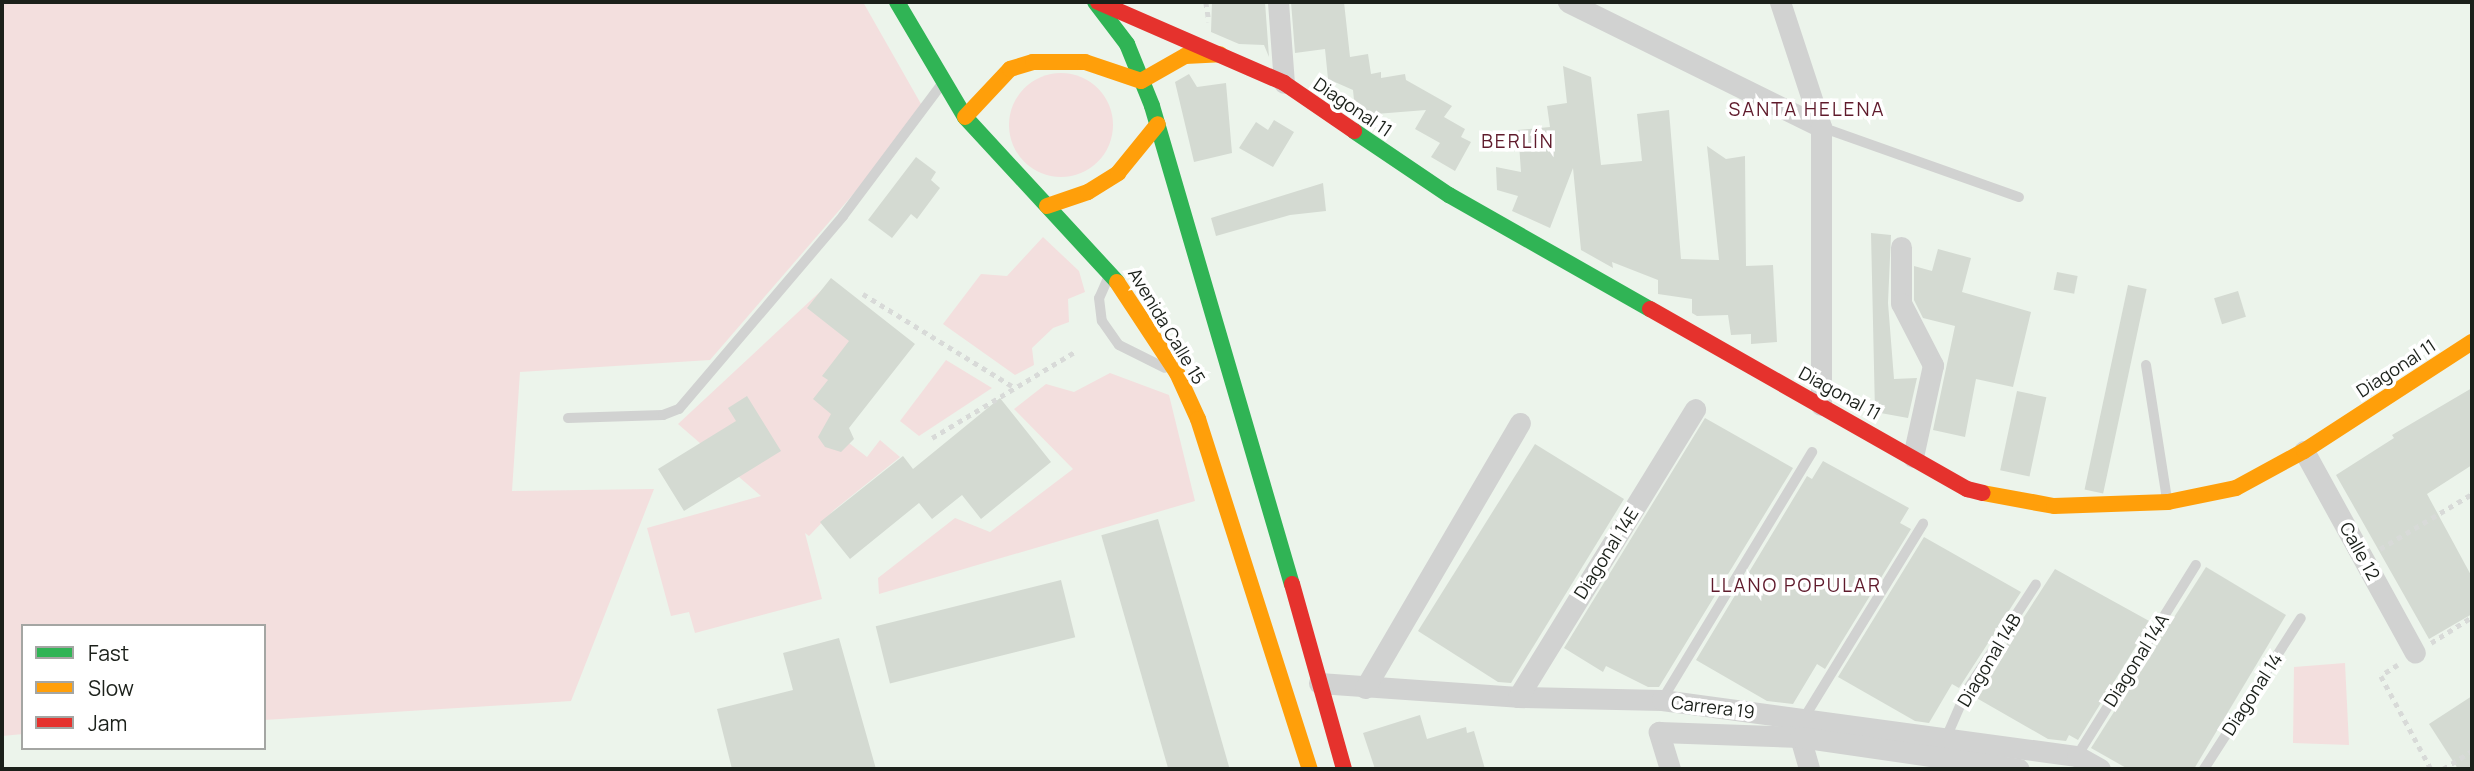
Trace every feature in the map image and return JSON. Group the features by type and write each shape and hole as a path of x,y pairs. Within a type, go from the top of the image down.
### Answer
{"main road":[{"name":"Avenida Calle 15","path":"897,2 945,79 965,117 1111,272 1177,373 1198,419 1310,769"},
{"name":"Avenida Calle 15","path":"1096,2 1127,44 1158,124 1235,380 1344,769"},
{"name":"Diagonal 11","path":"1096,2 1284,83 1449,195 1967,489 2004,499 2054,506 2168,502 2236,488 2304,451 2472,342"},
{"name":"Diagonal 11","path":"1141,81 1185,56 1220,54"},
{"path":"965,117 1010,69 1032,62 1085,62 1141,81"},
{"path":"1047,206 1088,192 1118,173 1158,124"}],"street":[{"path":"1278,2 1284,83"},
{"path":"1568,2 1821,127"},
{"path":"1780,2 1821,127 1821,405"},
{"path":"1900,247 1901,303 1933,365 1913,457"},
{"name":"Diagonal 14E","path":"1518,697 1695,410"},
{"path":"1365,688 1520,423"},
{"name":"Calle 12","path":"2304,451 2415,653"},
{"name":"Carrera 19","path":"1319,683 1518,697 1662,701 1802,727 1946,738 2077,756 2100,769"},
{"path":"1802,727 1809,769"},
{"path":"1670,769 1659,732 1802,727 1935,763 2019,769"}],"lane":[{"path":"568,418 663,415 678,409 843,216 945,79"},
{"path":"1821,127 2019,197"},
{"path":"1111,272 1099,298 1102,321 1119,345 1177,373"},
{"path":"2146,365 2168,502"},
{"path":"1662,701 1812,452"},
{"path":"1802,727 1923,524"},
{"name":"Diagonal 14A","path":"2077,756 2196,565"},
{"name":"Diagonal 14B","path":"1946,738 1967,691 2036,584"},
{"name":"Diagonal 14","path":"2204,769 2301,618"}],"path":[{"path":"863,294 1012,386"},
{"path":"932,438 1012,386 1076,351"},
{"path":"2364,558 2472,494"},
{"path":"2415,653 2472,617"},
{"path":"2381,677 2431,769"},
{"path":"2443,769 2472,751"}],"shaded area":[{"path":"2,2 863,2 925,111 710,360 520,372 512,491 654,489 571,701 266,720 266,624 21,624 21,734 2,736"},
{"path":"1061,73 1081,77 1104,96 1109,105 1113,125 1109,145 1090,168 1081,173 1061,177 1041,173 1018,154 1013,145 1009,125 1013,105 1032,82 1041,77"},
{"path":"1043,237 1079,271 1085,292 1068,299 1069,322 1053,328 1032,348 1034,365 1015,375 943,324 981,274 1007,276"},
{"path":"824,288 876,326 827,426 867,457 880,440 900,457 834,510 809,536 805,533 822,599 695,633 689,612 671,616 647,528 761,496 678,424"},
{"path":"946,360 992,388 919,436 900,421"},
{"path":"1110,373 1169,395 1195,501 879,594 878,578 955,518 990,532 1073,469 1014,409 1046,384 1074,392"},
{"path":"2345,663 2349,745 2293,743 2294,667"}],"building":[{"path":"1212,2 1265,2 1269,57 1264,45 1239,44 1211,32"},
{"path":"1291,2 1344,2 1350,57 1368,54 1371,74 1381,72 1381,78 1405,74 1406,80 1452,106 1444,117 1465,129 1461,137 1471,142 1455,171 1431,157 1440,143 1415,129 1426,110 1363,115 1355,110 1353,90 1328,79 1325,49 1295,53"},
{"path":"1563,66 1591,77 1601,165 1642,161 1637,114 1669,110 1681,259 1719,260 1707,146 1726,159 1745,156 1746,266 1773,265 1777,342 1751,344 1751,334 1731,335 1728,315 1697,316 1692,313 1692,299 1658,294 1658,280 1612,262 1613,268 1581,250 1573,168 1550,228 1512,211 1518,196 1497,190 1496,167 1521,172 1518,130 1550,127 1547,106 1567,103"},
{"path":"1189,74 1197,87 1226,83 1232,153 1194,162 1175,82"},
{"path":"1274,120 1294,132 1273,167 1239,148 1256,122 1268,130"},
{"path":"916,157 936,172 931,180 940,188 917,219 911,214 892,238 868,220"},
{"path":"1323,183 1326,211 1290,215 1216,236 1211,218"},
{"path":"1871,233 1891,235 1888,303 1894,379 1917,378 1908,418 1875,412"},
{"path":"1938,249 1971,258 1962,292 2031,312 2013,387 1976,379 1965,437 1933,430 1955,326 1923,318 1914,300 1914,266 1932,271"},
{"path":"2057,272 2078,276 2074,294 2054,290"},
{"path":"831,278 915,344 849,428 854,439 841,452 825,447 818,437 831,414 813,399 828,380 822,376 849,341 807,308"},
{"path":"2128,285 2147,289 2103,493 2085,489"},
{"path":"2238,291 2246,317 2222,324 2214,298"},
{"path":"2472,388 2472,465 2427,494 2472,577 2472,614 2429,639 2336,475 2394,438 2392,435"},
{"path":"2017,391 2046,397 2030,476 2000,470"},
{"path":"747,396 781,451 684,511 658,469 736,421 728,408"},
{"path":"1000,398 1051,462 981,519 962,495 932,519 919,503 850,559 820,522 903,456 913,469"},
{"path":"1705,418 1793,468 1659,687 1648,687 1606,666 1603,672 1564,648"},
{"path":"1535,444 1624,499 1511,683 1498,682 1418,631"},
{"path":"1823,461 1909,508 1900,523 1911,529 1825,669 1817,664 1793,704 1767,701 1696,660 1807,476 1812,479"},
{"path":"1158,519 1230,769 1168,769 1101,535"},
{"path":"1924,537 2021,592 1959,688 1952,684 1929,723 1915,721 1838,677"},
{"path":"2206,567 2286,615 2194,769 2128,769 2091,748"},
{"path":"2055,569 2151,622 2078,740 2069,735 2066,741 2048,739 1973,696"},
{"path":"1061,580 1075,637 890,683 876,626"},
{"path":"839,638 876,769 732,769 717,709 793,690 783,653"},
{"path":"2472,696 2472,769 2458,769 2429,724"},
{"path":"1420,715 1427,739 1466,727 1467,733 1474,731 1485,769 1375,769 1363,733"}],"traffic: fast":[{"path":"897,2 965,117 1117,282"},
{"path":"1095,2 1127,44 1152,106 1292,584"},
{"path":"1354,131 1449,195 1650,309"}],"traffic: slow":[{"path":"965,117 1010,69 1033,62 1085,62 1141,81 1185,56 1220,54"},
{"path":"1047,206 1088,192 1118,173 1158,124"},
{"path":"1117,282 1177,373 1198,419 1310,769"},
{"path":"1983,493 2054,506 2168,502 2236,488 2304,451 2472,342"}],"traffic: jam":[{"path":"1098,2 1284,83 1354,131"},
{"path":"1650,309 1967,489 1983,493"},
{"path":"1292,584 1344,769"}],"district":[{"name":"SANTA HELENA","path":"1807,110"},
{"name":"BERLÍN","path":"1518,142"},
{"name":"LLANO POPULAR","path":"1796,586"}]}
